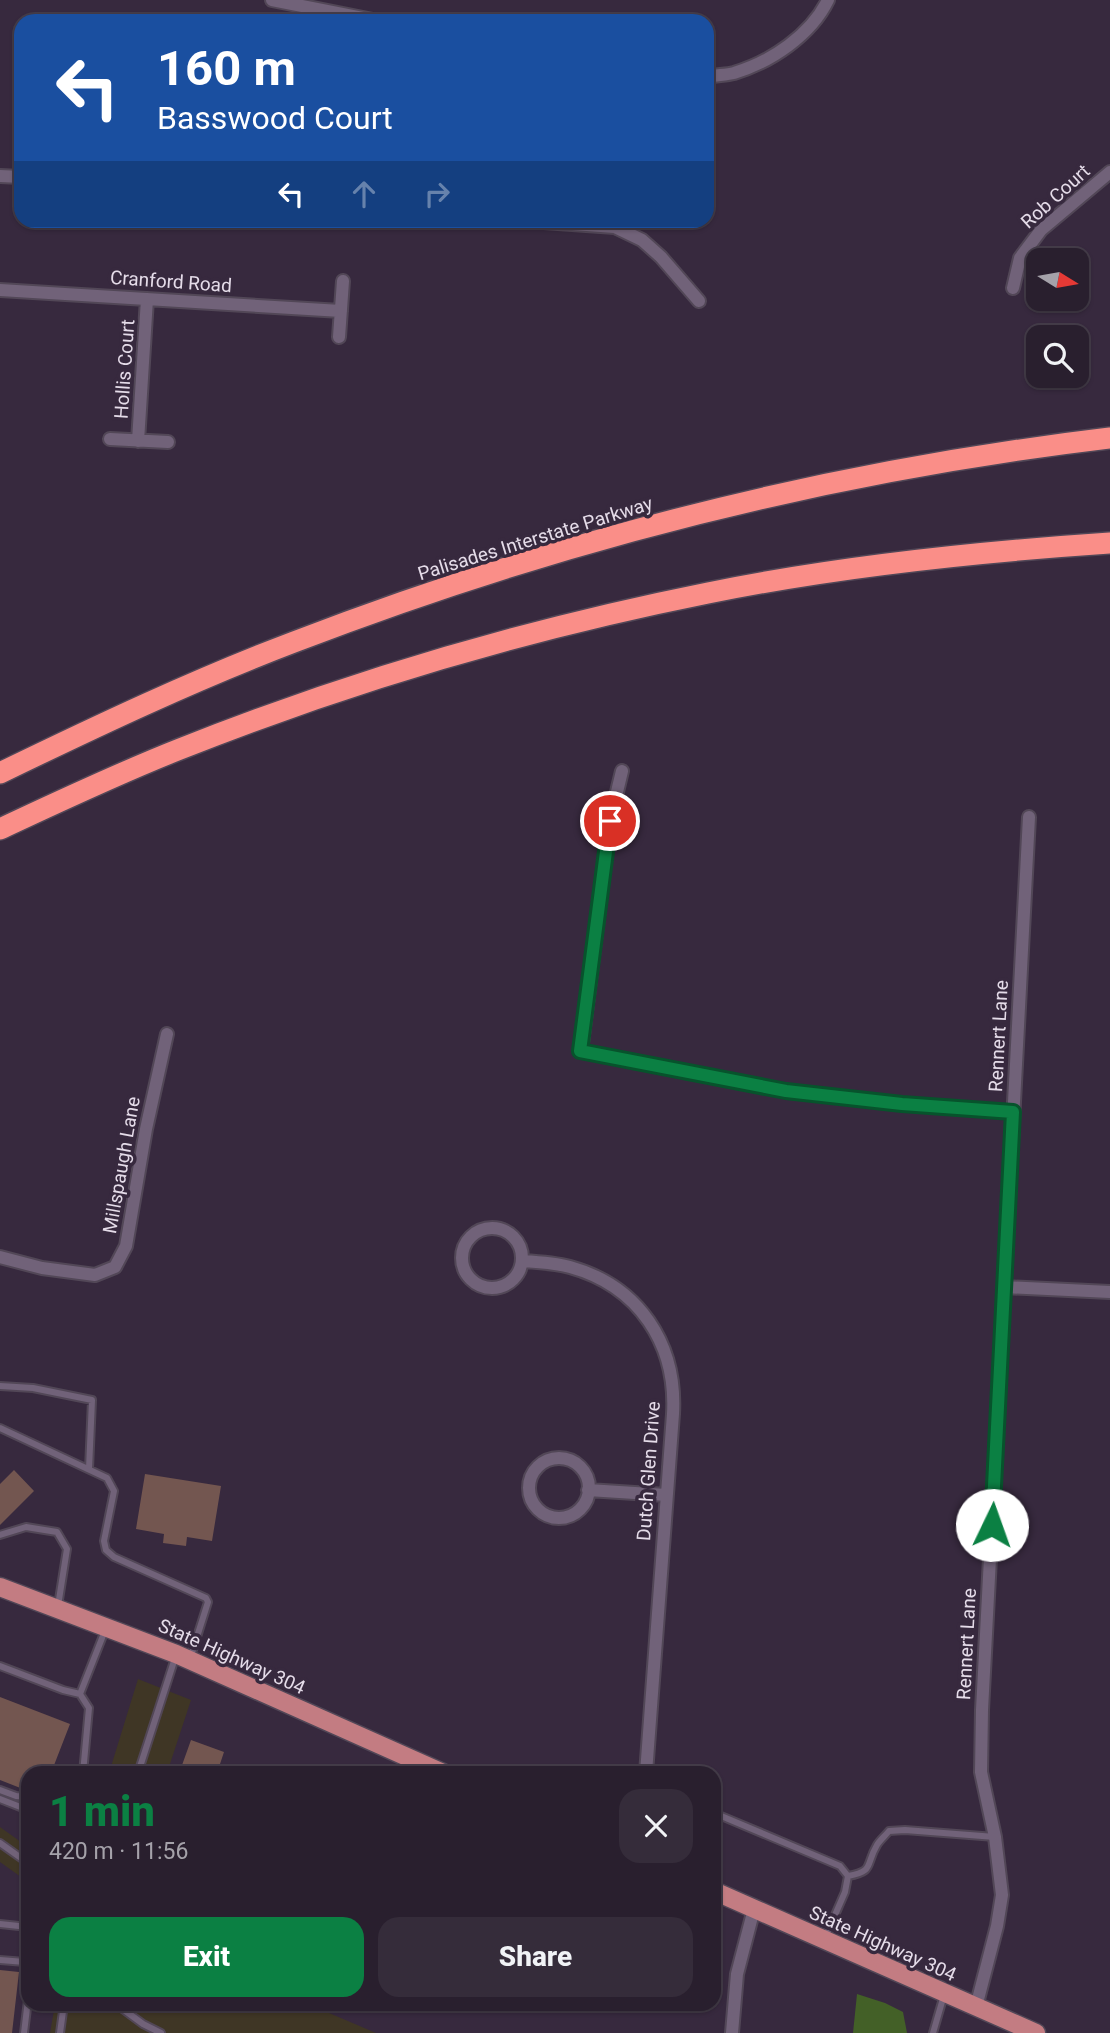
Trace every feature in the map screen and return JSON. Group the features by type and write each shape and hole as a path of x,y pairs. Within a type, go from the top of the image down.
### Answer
{"highway":[{"name":"Palisades Interstate Parkway","path":"0,773 123,714 236,665 375,612 527,561 671,521 827,484 948,461 1110,438"},
{"path":"0,829 123,773 236,727 352,687 529,634 708,593 830,572 950,556 1110,543"}],"main road":[{"name":"State Highway 304","path":"0,1587 183,1657 427,1766"},
{"name":"State Highway 304","path":"721,1894 1036,2033"}],"street":[{"path":"272,0 342,14"},
{"path":"714,75 734,73 772,56 802,34 828,0"},
{"name":"Rob Court","path":"1013,288 1020,258 1041,230 1110,172"},
{"path":"617,228 642,240 661,257 699,301"},
{"path":"339,337 343,281"},
{"name":"Cranford Road","path":"0,290 341,311"},
{"name":"Hollis Court","path":"138,441 147,299"},
{"path":"110,439 168,442"},
{"path":"622,771 610,821 580,1051 786,1091 902,1104 1013,1112"},
{"name":"Rennert Lane","path":"976,2007 997,1926 1002,1895 995,1837 981,1772 981,1747 1029,817"},
{"name":"Millspaugh Lane","path":"0,1257 42,1268 95,1275 115,1267 126,1245 146,1129 167,1034"},
{"path":"487,1229 503,1230 519,1245 522,1261 518,1275 512,1281 497,1288 488,1288 469,1277 465,1269 464,1248 473,1236 487,1229"},
{"name":"Dutch Glen Drive","path":"522,1261 558,1264 597,1277 620,1291 651,1324 665,1352 673,1400 647,1766"},
{"path":"1004,1287 1110,1292"},
{"path":"554,1458 576,1463 585,1475 588,1490 584,1504 578,1510 572,1515 555,1518 535,1506 529,1492 534,1470 554,1458"},
{"path":"588,1490 666,1495"},
{"path":"732,2033 737,1974 754,1909"}],"lane":[{"path":"0,1386 33,1388 92,1400 89,1469"},
{"path":"0,1428 107,1478 114,1491 104,1541 106,1550 114,1557 206,1598 208,1602 183,1657 141,1766"},
{"path":"0,1535 26,1527 57,1532 67,1549 58,1608"},
{"path":"80,1694 106,1626"},
{"path":"0,1666 80,1694 89,1708 83,1766"},
{"path":"0,1790 21,1796"},
{"path":"0,1799 21,1807"},
{"path":"721,1815 840,1866 848,1876 845,1892 824,1940"},
{"path":"848,1876 867,1870 877,1845 889,1831 995,1837"},
{"path":"0,1843 21,1858"},
{"path":"2,1923 21,1926"},
{"path":"0,1960 21,1962"},
{"path":"933,2033 944,1993"},
{"path":"24,2033 27,2011"},
{"path":"60,2033 63,2011"},
{"path":"125,2011 161,2033"}],"shaded area":[{"path":"138,1679 191,1700 169,1766 111,1766"},
{"path":"0,1827 21,1842 21,1877 0,1862"},
{"path":"54,2011 324,2011 376,2033 50,2033"}],"green space":[{"path":"857,1994 903,2012 907,2033 853,2033"}],"building":[{"path":"14,1470 34,1491 0,1525 0,1484"},
{"path":"145,1474 221,1486 212,1541 187,1537 186,1546 163,1543 164,1534 136,1529"},
{"path":"0,1697 70,1724 54,1766 21,1766 21,1788 0,1780"},
{"path":"191,1740 224,1752 219,1766 182,1766"},
{"path":"0,1970 19,1972 12,2033 0,2033"}],"route":[{"path":"610,821 580,1051 786,1091 902,1104 1013,1112 992,1525"}]}
